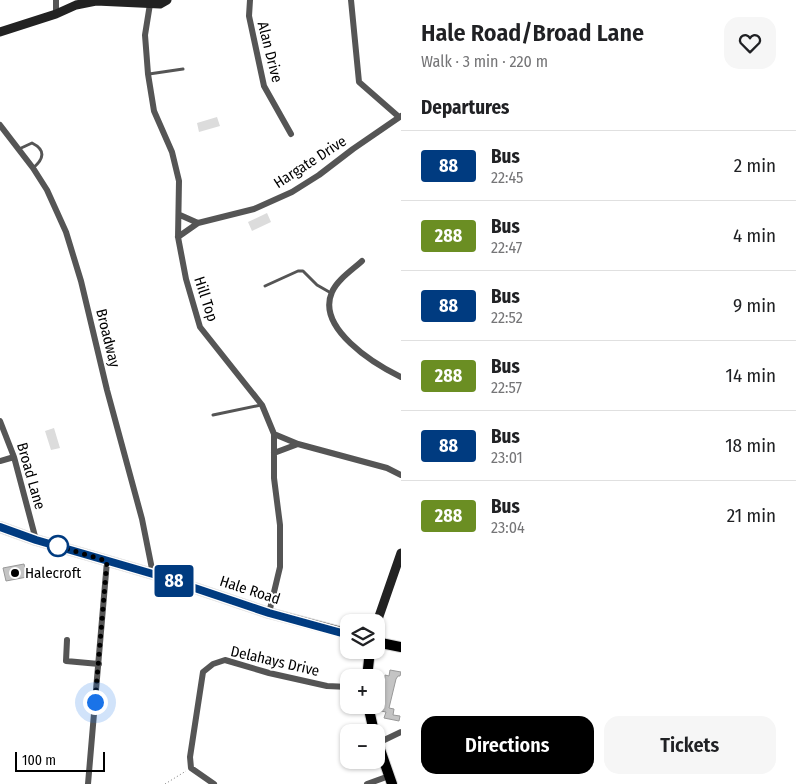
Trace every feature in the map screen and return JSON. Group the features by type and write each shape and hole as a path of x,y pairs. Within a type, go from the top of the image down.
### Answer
{"main road":[{"name":"Hale Road","path":"0,527 36,540 153,574 269,613 340,632"},
{"path":"385,644 401,647"},
{"path":"385,763 391,780"}],"street":[{"path":"56,0 56,14"},
{"path":"0,32 56,14 76,5 96,1 160,4 167,0"},
{"name":"Alan Drive","path":"250,0 249,16 264,86 291,134"},
{"path":"351,0 359,82 400,117"},
{"name":"Hill Top","path":"150,4 145,35 148,74 154,111 172,152 179,181 180,215 178,237 186,279 200,327 262,405 274,434 274,478 280,525 280,567 269,613"},
{"name":"Hargate Drive","path":"178,237 198,223 254,209 292,192 400,117"},
{"name":"Broadway","path":"0,125 33,168 47,190 66,232 81,281 116,425 142,519 153,574"},
{"path":"180,215 198,223"},
{"path":"362,261 333,290 329,302 334,325 361,353 401,377"},
{"name":"Broad Lane","path":"0,421 14,457 36,540"},
{"path":"274,434 298,444 387,468 401,475"},
{"path":"274,453 298,444"},
{"path":"0,461 14,457"},
{"path":"380,614 401,553"},
{"path":"88,784 107,561"},
{"path":"67,640 66,661 99,664"},
{"name":"Delahays Drive","path":"191,768 190,758 203,672 213,664 225,660 269,673 327,686 340,687"},
{"path":"385,738 401,732"},
{"path":"191,768 214,784"},
{"path":"367,784 391,780"}],"lane":[{"path":"148,74 183,69"},
{"path":"19,149 32,143 38,148 43,157 33,168"},
{"path":"265,286 298,271 302,271 317,285 332,293"},
{"path":"213,415 262,405"}],"path":[{"path":"165,784 191,768"}],"shaded area":[{"path":"217,117 220,126 199,132 197,123"},
{"path":"267,213 271,222 252,231 248,222"},
{"path":"54,428 60,448 51,450 45,431"}],"building":[{"name":"Halecroft","path":"24,564 27,577 6,581 3,568"},
{"path":"390,670 401,672 400,676 396,679 389,708 394,709 393,715 400,716 399,721 384,718 386,712 385,675 389,676"}],"bus line":[{"name":"88","path":"0,527 36,540 153,574 269,613 340,633"}],"place":[{"name":"Halecroft","path":"15,573"}],"route":[{"path":"58,546 54,545 107,561 95,702"}]}
